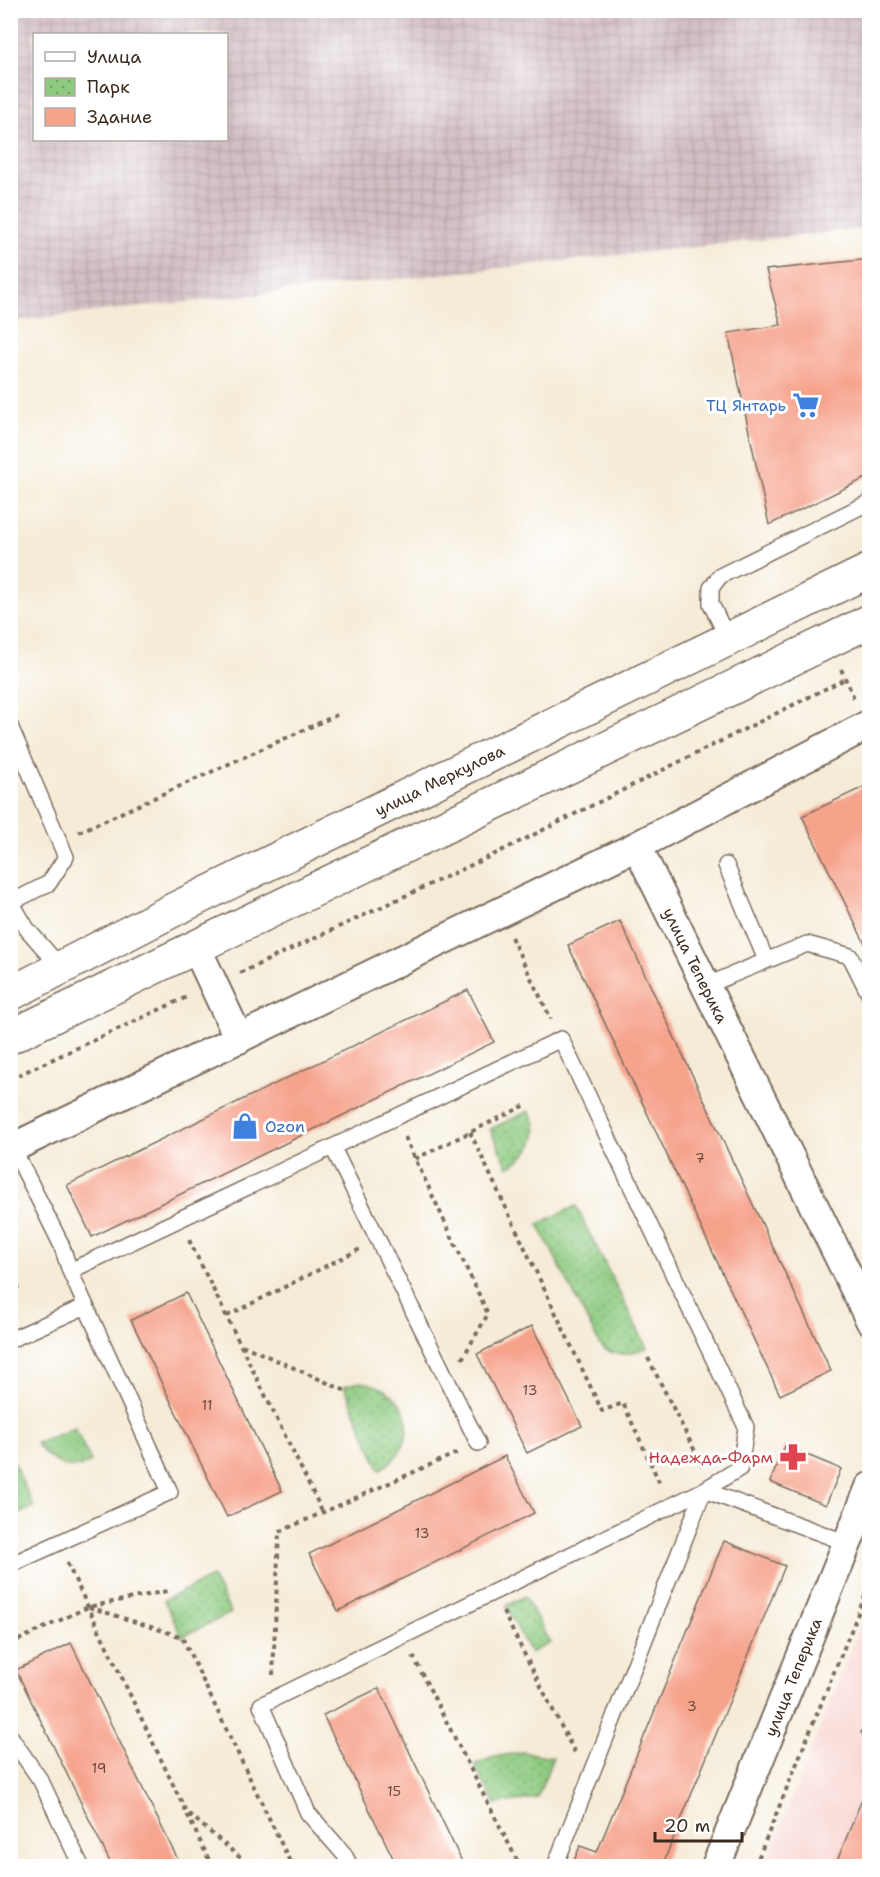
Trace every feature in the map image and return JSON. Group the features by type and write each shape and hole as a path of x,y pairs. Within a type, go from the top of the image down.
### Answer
{"street":[{"name":"улица Меркулова","path":"10,994 175,909 870,570"},
{"path":"10,1037 870,621"},
{"path":"12,1149 637,846 870,724"},
{"name":"улица Теперика","path":"637,846 870,1320"},
{"path":"196,947 238,1039"},
{"name":"улица Теперика","path":"716,1866 870,1488"}],"lane":[{"path":"728,639 711,604 711,588 720,576 870,502"},
{"path":"10,726 66,858 49,883 11,901 27,929 62,969"},
{"path":"726,865 766,960"},
{"path":"705,986 807,944 850,956 870,996"},
{"path":"70,1271 561,1039 747,1427 740,1468 708,1488 261,1705 308,1813 344,1854 350,1866"},
{"path":"333,1148 478,1443"},
{"path":"10,1565 170,1492 70,1271 61,1244 12,1149"},
{"path":"10,1340 86,1306"},
{"path":"708,1488 847,1543"},
{"path":"555,1866 708,1488"},
{"path":"10,1736 41,1781 81,1866"}],"path":[{"path":"10,1079 497,853 845,679"},
{"path":"59,842 341,713"},
{"path":"498,913 561,1039"},
{"path":"415,1159 528,1104"},
{"path":"396,1118 488,1314 448,1382"},
{"path":"470,1132 602,1411 623,1403 670,1506"},
{"path":"180,1220 323,1513"},
{"path":"227,1316 378,1239"},
{"path":"241,1345 346,1391"},
{"path":"648,1358 708,1488"},
{"path":"272,1700 279,1532 478,1443"},
{"path":"58,1543 212,1866"},
{"path":"755,1866 870,1584"},
{"path":"10,1644 88,1606 167,1591"},
{"path":"493,1592 589,1782"},
{"path":"88,1606 182,1637 292,1866"},
{"path":"403,1636 520,1866"},
{"path":"186,1812 250,1866"}],"shaded area":[{"path":"10,11 869,11 869,228 11,321"},
{"path":"869,1604 869,1866 765,1866"}],"green space":[{"path":"529,1111 536,1128 533,1144 523,1157 508,1167 490,1129"},
{"path":"576,1206 647,1348 618,1354 601,1347 538,1224"},
{"path":"360,1382 378,1386 391,1394 401,1405 406,1418 407,1431 403,1445 394,1458 380,1470 344,1386"},
{"path":"75,1428 91,1462 83,1466 60,1464 36,1443"},
{"path":"13,1461 34,1507 11,1518 10,1462"},
{"path":"212,1577 231,1613 182,1637 164,1600"},
{"path":"525,1596 550,1643 530,1653 506,1606"},
{"path":"523,1752 553,1757 537,1798 495,1804 474,1765 494,1757"}],"building":[{"name":"ТЦ Янтарь","path":"870,259 870,476 769,525 728,333 781,325 766,270"},
{"path":"870,784 870,954 802,816"},
{"path":"620,921 831,1371 780,1395 568,945"},
{"path":"468,990 494,1042 92,1237 67,1185"},
{"path":"10,1270 19,1288 10,1292"},
{"path":"186,1293 282,1491 227,1517 131,1320"},
{"path":"532,1326 582,1426 527,1453 477,1354"},
{"path":"785,1446 841,1469 826,1505 770,1482"},
{"path":"505,1456 534,1513 338,1611 309,1554"},
{"path":"724,1541 785,1566 662,1866 572,1866 580,1846 597,1852"},
{"path":"71,1643 181,1866 112,1866 16,1670"},
{"path":"379,1688 464,1866 397,1866 323,1715"},
{"path":"870,1712 870,1736 861,1733"},
{"path":"869,1782 870,1866 835,1866"}],"place":[{"name":"ТЦ Янтарь","path":"806,405"},
{"name":"Ozon","path":"245,1126"},
{"name":"Надежда-Фарм","path":"793,1457"}]}
